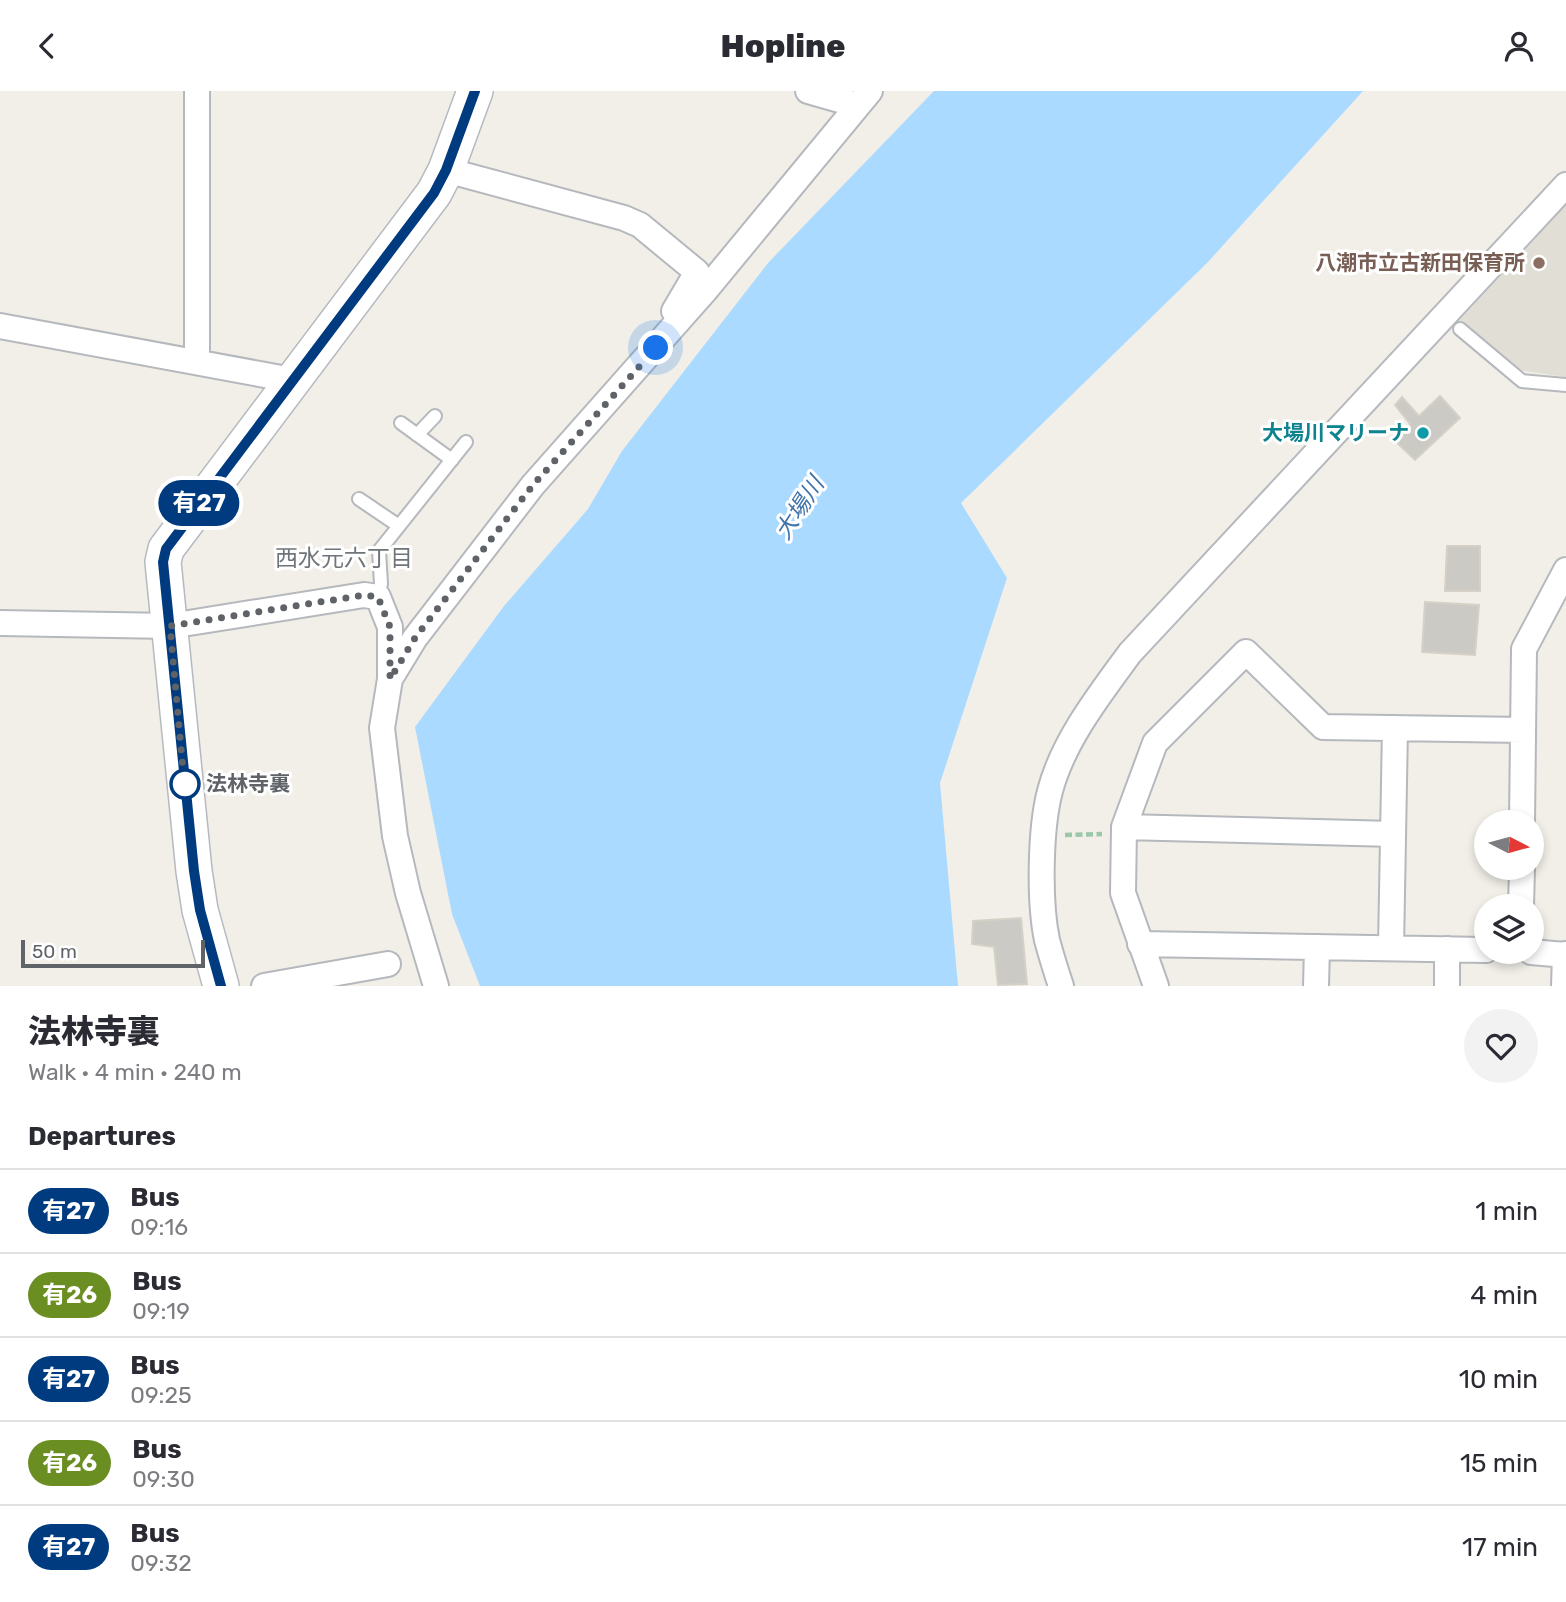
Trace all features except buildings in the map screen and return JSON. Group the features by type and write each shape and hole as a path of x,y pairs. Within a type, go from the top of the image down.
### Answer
{"street":[{"path":"197,91 197,362"},
{"path":"221,986 200,910 194,871 163,562 166,549 434,193 446,170 475,91"},
{"path":"808,91 864,98"},
{"path":"390,679 415,638 533,485 672,329 864,98"},
{"path":"446,170 624,218 640,225 697,272 675,308 672,329"},
{"path":"1061,986 1047,939 1042,859 1050,792 1061,761 1091,706 1130,653 1566,185"},
{"path":"0,326 292,380"},
{"path":"1522,810 1524,649 1556,612 1566,570"},
{"path":"0,623 170,626 364,595 378,597 390,627 390,679 382,728 395,837 408,893 436,986"},
{"path":"1156,986 1123,893 1124,830 1155,743 1246,652 1322,727 1523,730"},
{"path":"1391,948 1395,728"},
{"path":"1124,830 1393,834"},
{"path":"1140,944 1474,950"},
{"path":"1316,986 1317,947"},
{"path":"1447,949 1447,986"},
{"path":"1544,953 1566,954 1564,986"},
{"path":"264,986 388,964"}],"lane":[{"path":"1460,329 1522,381 1566,385"},
{"path":"417,435 435,416"},
{"path":"401,423 452,460"},
{"path":"378,597 381,584 379,551 466,442"},
{"path":"359,499 399,526"}],"path":[{"path":"1045,836 1124,830"}],"shaded area":[{"name":"八潮市立古新田保育所","path":"1566,205 1566,377 1518,370 1459,321"}],"water":[{"name":"大場川","path":"934,91 1363,91 1207,263 961,503 1007,578 940,783 958,986 480,986 452,914 415,727 504,606 588,509 622,451 768,263"}],"bus line":[{"name":"有27","path":"221,986 200,910 194,871 163,562 166,549 434,193 446,170 475,91"}],"place":[{"name":"八潮市立古新田保育所","path":"1539,263"},
{"name":"大場川マリーナ","path":"1423,433"},
{"name":"法林寺裏","path":"185,784"}],"district":[{"name":"西水元六丁目","path":"344,558"}],"route":[{"path":"185,784 185,792 170,626 364,595 378,597 390,627 390,679 415,638 533,485 656,348"}]}
